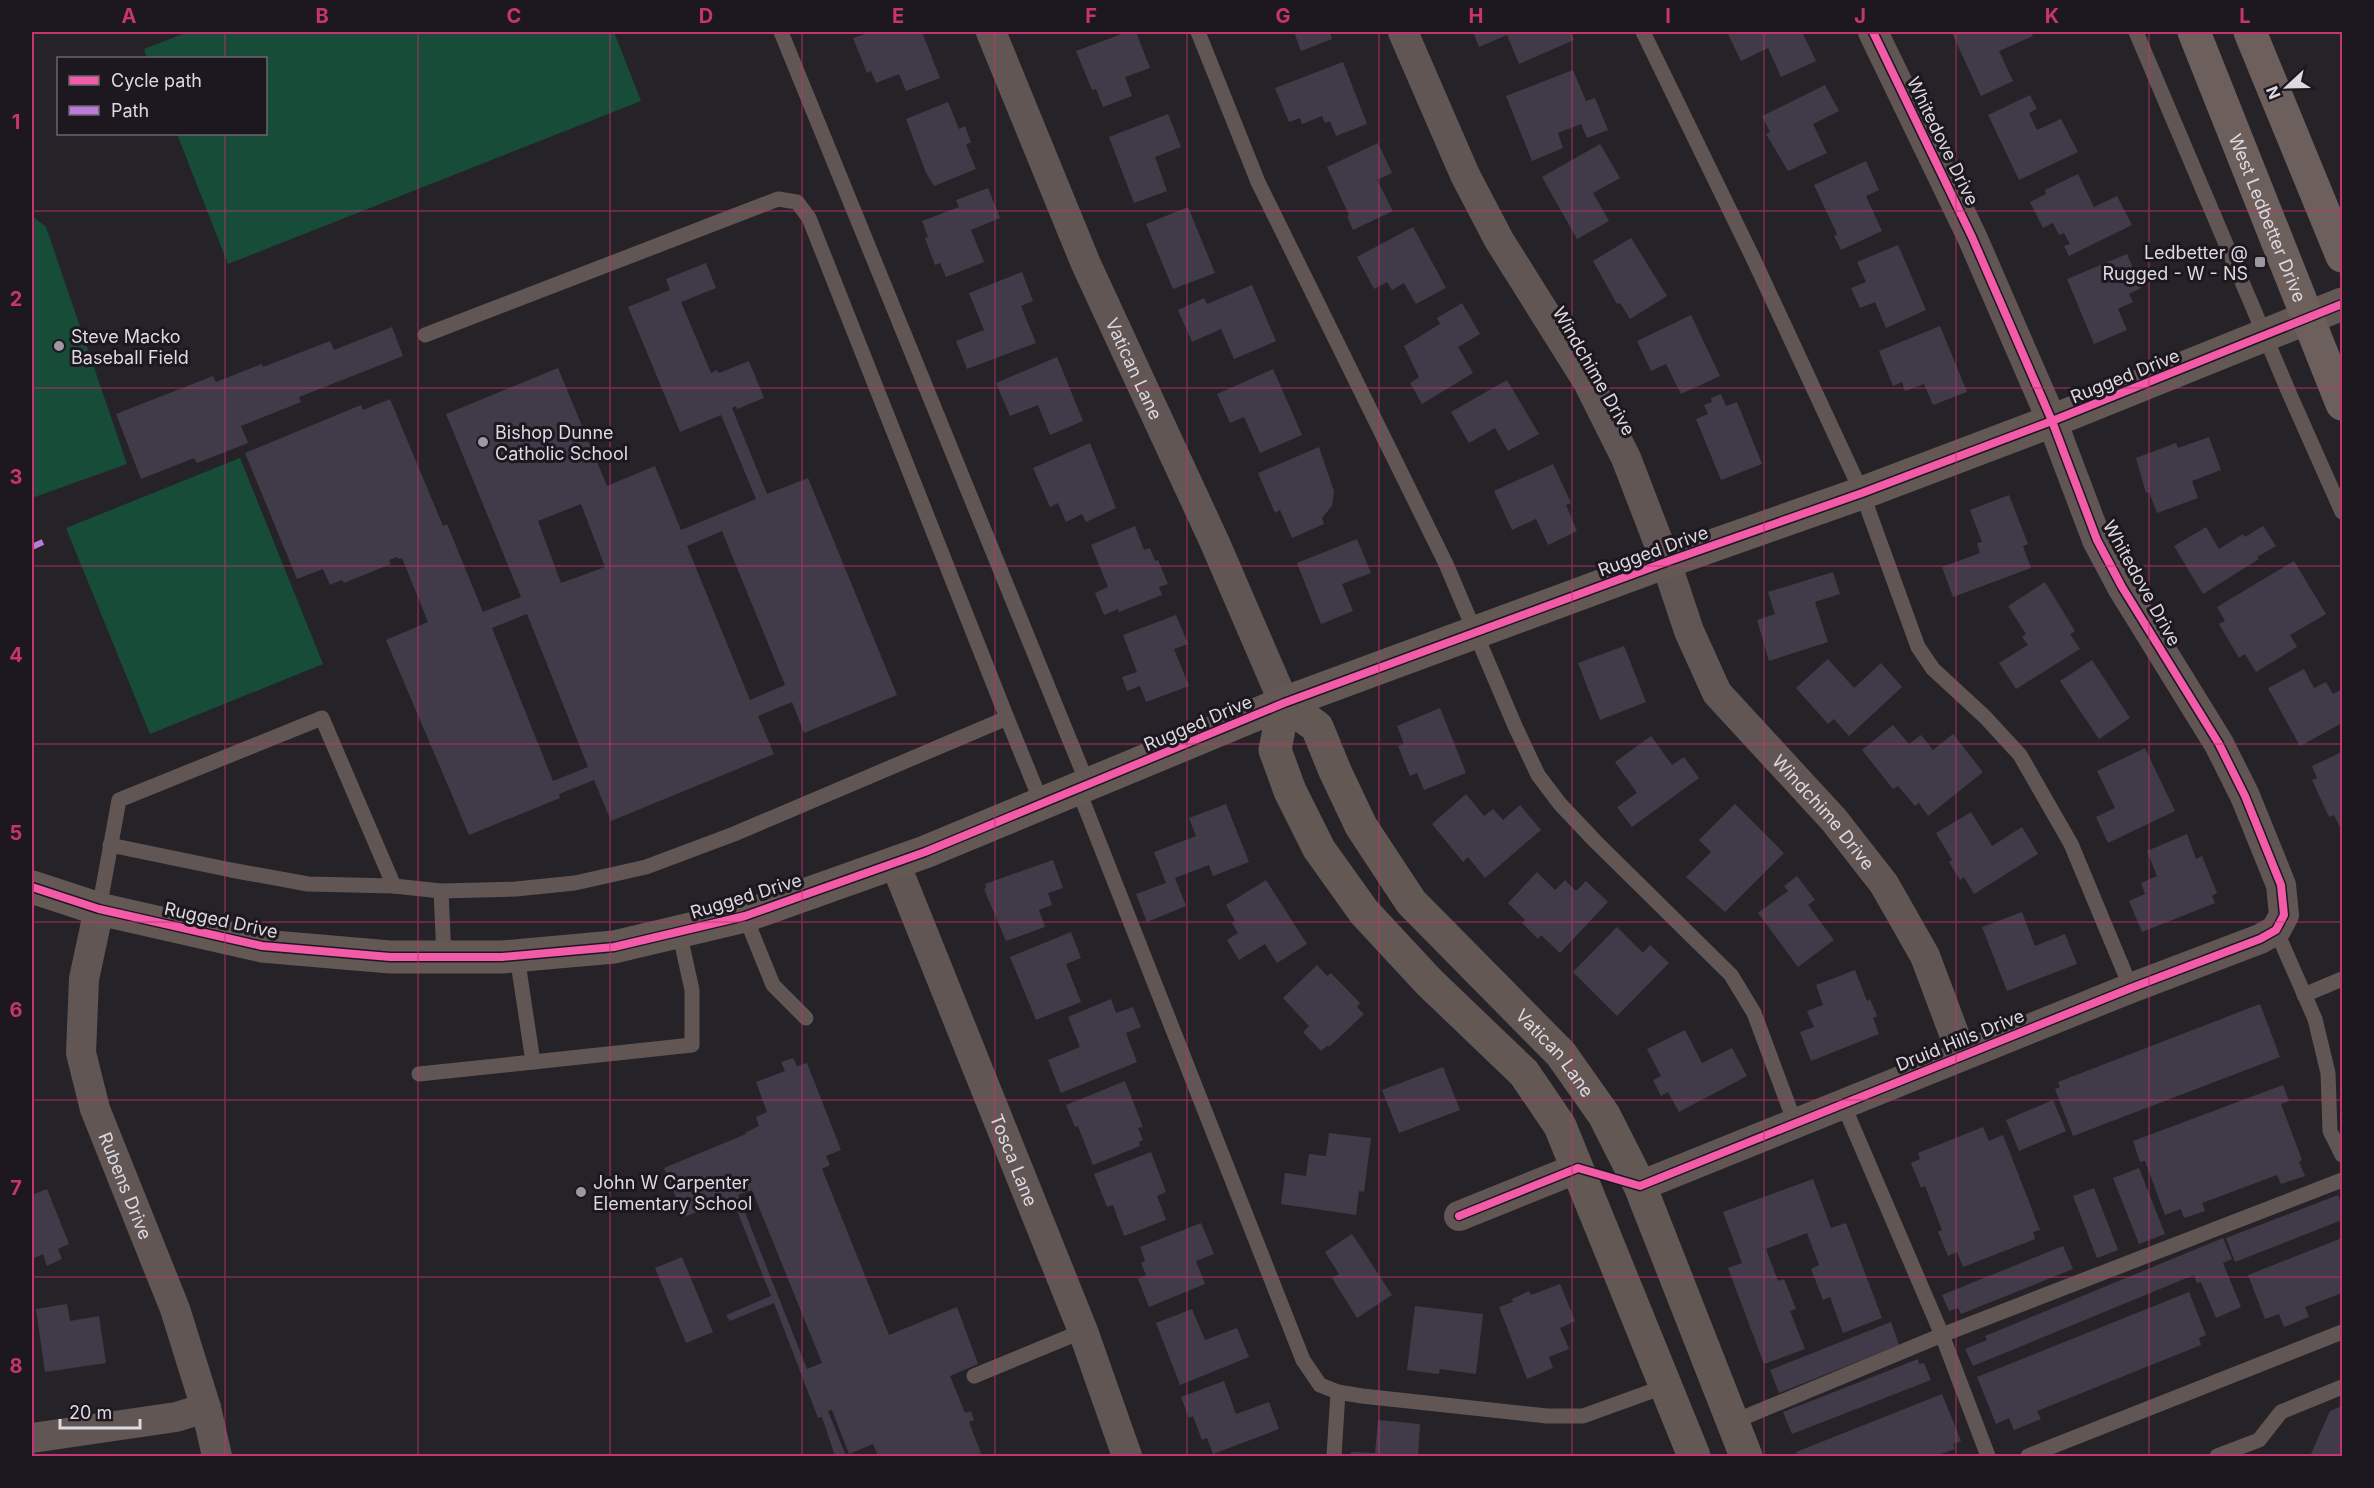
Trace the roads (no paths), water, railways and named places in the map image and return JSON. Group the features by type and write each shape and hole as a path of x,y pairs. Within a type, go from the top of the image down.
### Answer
{"main road":[{"name":"West Ledbetter Drive","path":"2194,32 2343,404"},
{"path":"2250,32 2343,256"}],"street":[{"name":"Vatican Lane","path":"991,32 1086,264 1215,543 1284,703 1317,726 1361,826 1411,902 1561,1054 1604,1115 1640,1186 1746,1456"},
{"name":"Windchime Drive","path":"1402,32 1465,175 1499,240 1588,382 1626,458 1666,562 1689,631 1717,693 1834,820 1884,884 1925,956 1962,1055"},
{"name":"Whitedove Drive","path":"1873,32 1972,237 2052,421 2097,540 2122,587 2219,744 2245,796 2282,885 2280,923"},
{"name":"Rugged Drive","path":"32,887 99,909 261,946 390,957 517,956 614,947 745,916 895,863 1284,703 1666,562 1862,493 2052,421 2343,304"},
{"name":"Vatican Lane","path":"1284,703 1275,750 1290,791 1319,849 1372,921 1429,982 1524,1073 1560,1126 1694,1456"},
{"name":"Tosca Lane","path":"895,863 1083,1330 1127,1456"},
{"name":"Rubens Drive","path":"99,909 84,979 81,1053 95,1109 174,1310 206,1408 217,1456"},
{"name":"Druid Hills Drive","path":"1640,1186 2130,988 2260,939 2280,923"},
{"path":"1459,1216 1578,1168 1640,1186"},
{"path":"32,1438 176,1417 206,1408"}],"lane":[{"path":"781,32 1083,787 1280,1295 1303,1360 1320,1385 1338,1392 1547,1416 1583,1416 1666,1386"},
{"path":"1198,32 1258,182 1347,367 1446,564 1538,775 1560,804 1596,842 1731,975 1754,1013 1796,1123"},
{"path":"1643,32 1758,269 1862,493 1918,647 1934,669 1985,717 2019,755 2071,843 2130,988"},
{"path":"2136,32 2264,336 2343,513"},
{"path":"426,335 778,199 797,202 809,218 1042,804"},
{"path":"99,909 118,800 322,718 394,886"},
{"path":"110,845 308,884 394,886 441,891 516,889 575,883 646,867 734,834 1007,718"},
{"path":"441,891 444,957"},
{"path":"745,916 773,985 806,1018"},
{"path":"2280,923 2304,995 2315,1019 2328,1072 2330,1131 2343,1155"},
{"path":"419,1074 692,1045 692,990 679,931"},
{"path":"517,956 533,1062"},
{"path":"2304,995 2343,980"},
{"path":"1843,1104 1942,1335 1988,1456"},
{"path":"1733,1422 1942,1335 2343,1180"},
{"path":"974,1376 1083,1330"},
{"path":"2028,1456 2343,1332"},
{"path":"2217,1456 2259,1440 2281,1412 2343,1387"},
{"path":"1335,1456 1338,1392"}],"place":[{"name":"Ledbetter @ Rugged - W - NS","path":"2260,262"},
{"name":"Steve Macko Baseball Field","path":"59,346"},
{"name":"Bishop Dunne Catholic School","path":"483,442"},
{"name":"John W Carpenter Elementary School","path":"581,1192"}]}
